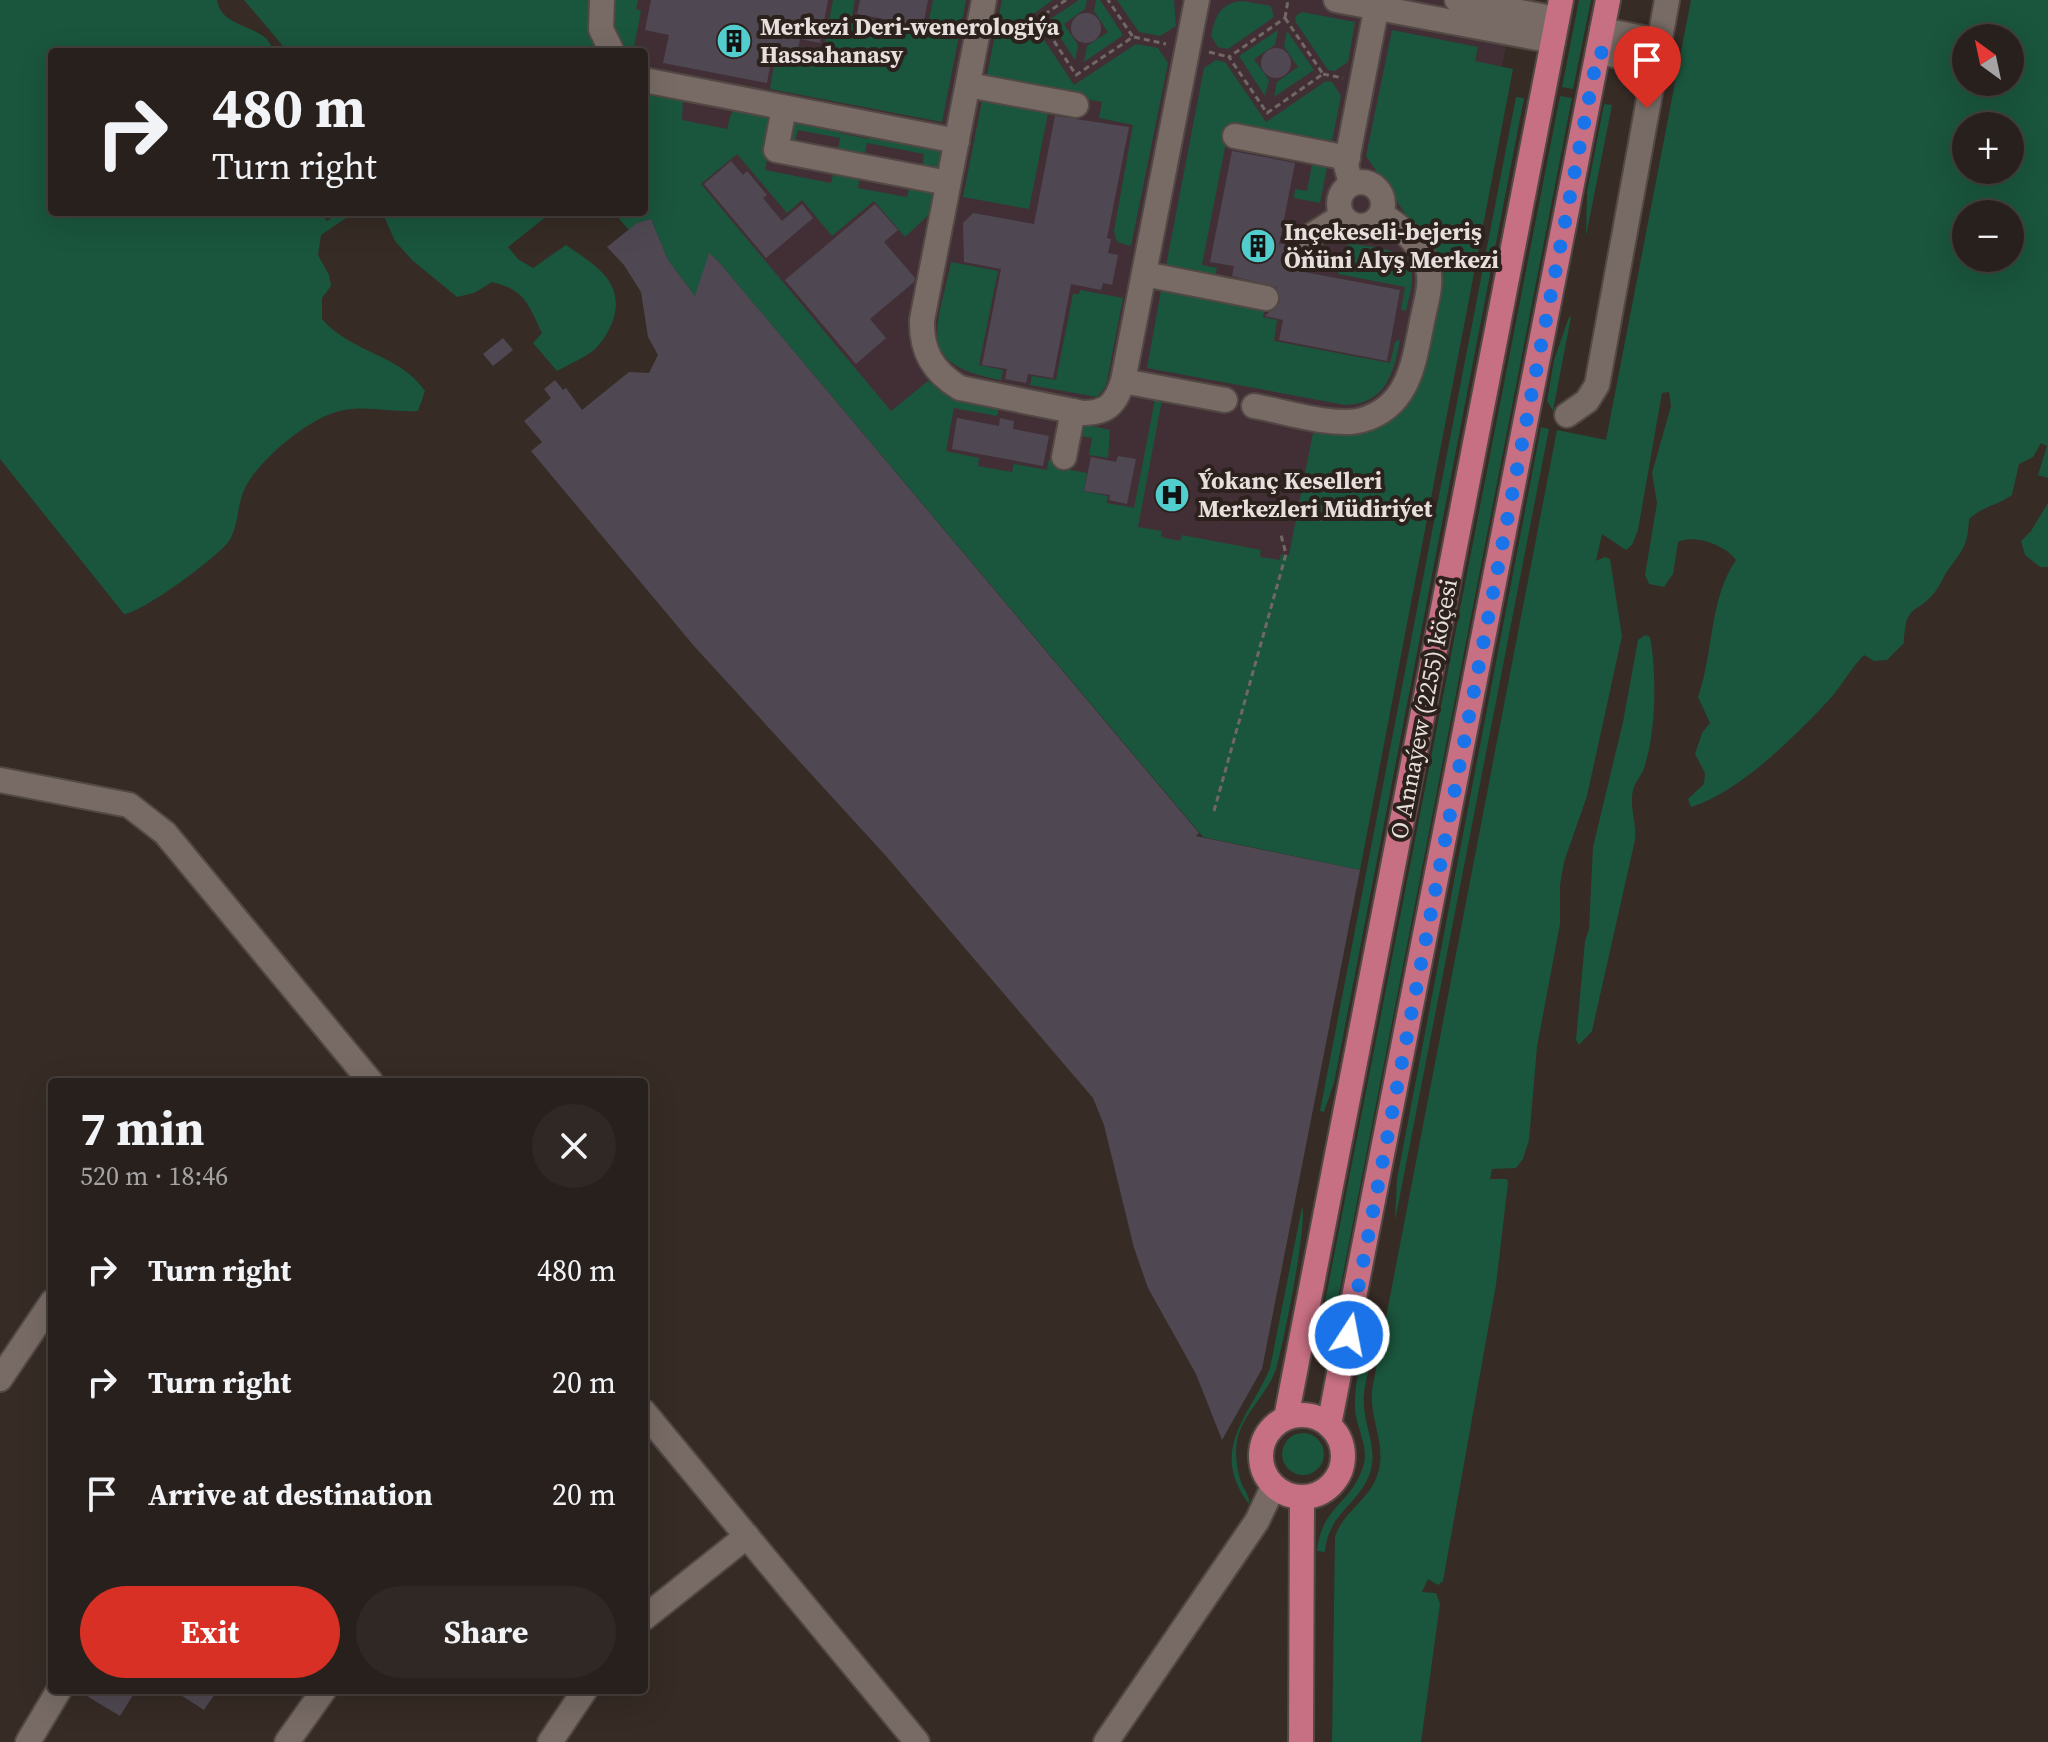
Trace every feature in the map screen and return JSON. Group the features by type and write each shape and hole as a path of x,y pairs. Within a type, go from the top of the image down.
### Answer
{"main road":[{"name":"O Annaýew (2255) köçesi","path":"1329,1425 1608,0"},
{"name":"O Annaýew (2255) köçesi","path":"1286,1418 1557,20"},
{"path":"1309,1416 1329,1425 1342,1445 1342,1468 1329,1488 1302,1498 1284,1494 1273,1487 1260,1463 1265,1436 1286,1418 1309,1416"},
{"path":"1301,1742 1302,1498"}],"street":[{"path":"602,0 601,29 610,48"},
{"path":"984,0 922,320 926,353 945,379 960,388 1073,411 1098,413 1109,408 1119,396 1123,381 1197,0"},
{"path":"1336,0 1557,20"},
{"path":"1457,0 1557,20"},
{"path":"1567,415 1587,401 1597,385 1667,0"},
{"path":"1351,184 1347,174 1348,158 1377,4"},
{"path":"1600,41 1657,52"},
{"path":"648,81 957,141"},
{"path":"968,85 1076,105"},
{"path":"784,108 776,150 948,183"},
{"path":"1235,136 1348,158"},
{"path":"1366,182 1378,189 1384,203 1381,214 1374,222 1353,225 1339,209 1341,194 1351,184 1366,182"},
{"path":"1254,406 1351,422 1384,410 1401,393 1412,372 1427,292 1428,269 1406,234 1381,214"},
{"path":"1309,237 1342,216"},
{"path":"1144,274 1266,298"},
{"path":"1123,381 1225,400"},
{"path":"1064,457 1073,411"},
{"path":"0,780 129,805 165,833 368,1078"},
{"path":"0,1379 48,1308"},
{"path":"648,1417 917,1742"},
{"path":"1106,1742 1257,1521 1273,1487"},
{"path":"648,1615 747,1536"},
{"path":"28,1742 57,1694"},
{"path":"287,1742 321,1694"},
{"path":"550,1742 582,1694"}],"path":[{"path":"1066,0 1039,18 1076,75 1133,37"},
{"path":"1108,0 1133,37 1177,46"},
{"path":"1288,0 1285,18 1323,74 1348,80"},
{"path":"1229,57 1285,18"},
{"path":"1204,51 1229,57 1267,113 1323,74"},
{"path":"1214,811 1285,557 1281,535"}],"shaded area":[{"name":"Ýokanç Keselleri Merkezleri Müdiriýet","path":"510,0 1515,0 1348,856 1206,830 648,165 648,48 550,48"}],"green space":[{"path":"0,0 217,0 219,8 229,19 265,37 273,48 48,48 48,216 323,216 327,221 334,216 349,216 321,235 318,255 329,275 331,286 322,298 322,319 347,339 415,379 425,391 418,411 344,410 309,425 271,455 252,477 242,494 232,535 222,549 162,595 124,614 0,459"},
{"path":"244,0 593,0 600,48 285,48"},
{"path":"611,0 638,0 636,9 641,11 634,47 622,48 608,20"},
{"path":"833,0 855,0 852,16 927,30 933,0 966,0 942,122 770,89 775,59 813,66 817,47 824,48"},
{"path":"1002,0 1053,0 1029,17 1074,85 1136,44 1158,48 1168,63 1131,246 1117,242 1114,231 1133,125 1099,118 1102,102 986,80"},
{"path":"1079,0 1087,0 1085,9 1064,24 1078,45 1075,60 1049,20"},
{"path":"1096,0 1100,0 1123,35 1084,62 1087,46 1108,32 1094,11"},
{"path":"1117,0 1174,0 1176,26 1160,36 1139,32"},
{"path":"1579,0 1591,0 1573,89 1562,87"},
{"path":"1691,0 2048,0 2048,478 2038,475 2047,446 2041,443 2033,457 2019,464 2012,495 1969,519 1964,547 1935,592 1909,615 1904,643 1887,660 1874,661 1864,655 1829,700 1765,762 1710,800 1691,807 1688,799 1704,784 1705,773 1695,754 1702,733 1710,723 1698,697 1716,608 1727,575 1736,560 1709,542 1685,540 1678,542 1673,574 1664,587 1649,584 1645,575 1657,503 1652,473 1671,406 1669,392 1662,393 1638,530 1632,545 1626,550 1602,534 1596,561 1605,557 1610,559 1622,636 1587,796 1564,862 1560,885 1560,924 1537,1047 1529,1140 1523,1159 1516,1168 1492,1169 1490,1179 1507,1179 1508,1183 1496,1285 1443,1581 1438,1585 1428,1579 1422,1592 1436,1593 1440,1604 1421,1742 1332,1742 1335,1537 1343,1521 1373,1485 1380,1465 1372,1390 1557,430 1606,440"},
{"path":"1243,1 1271,6 1274,17 1228,49 1218,47 1211,36 1214,22 1229,4"},
{"path":"1302,12 1355,22 1348,62 1335,71 1328,70 1295,21"},
{"path":"1278,30 1275,45 1254,59 1269,80 1265,96 1239,56"},
{"path":"1392,30 1478,47 1475,61 1513,69 1360,870 1203,837 718,261 709,254 713,320 668,260 651,219 637,223 629,230 619,219 623,216 648,216 648,91 683,99 682,120 727,129 731,114 736,109 769,114 774,122 765,170 831,183 834,171 860,176 858,188 907,197 910,185 934,192 933,211 905,237 874,201 832,236 802,200 787,213 737,154 701,184 891,411 928,381 954,397 999,407 997,416 954,408 946,451 979,458 978,466 1012,472 1014,464 1047,470 1049,459 1055,460 1054,467 1087,473 1084,491 1108,496 1107,503 1134,508 1155,399 1162,400 1138,527 1162,531 1161,537 1180,541 1182,535 1261,550 1260,557 1280,560 1281,554 1289,555 1314,428 1392,417 1429,249 1366,156"},
{"path":"1287,31 1314,70 1274,97 1277,82 1298,67 1284,46"},
{"path":"1216,60 1225,62 1266,122 1326,81 1332,82 1341,96 1331,146 1229,127 1202,265 1217,268 1214,281 1165,271 1204,68"},
{"path":"983,96 1049,108 1029,209 963,197"},
{"path":"1560,96 1572,98 1327,1356 1315,1353"},
{"path":"1516,97 1524,98 1334,1083 1324,1112 1320,1111"},
{"path":"1604,104 1612,105 1586,236 1587,192"},
{"path":"790,118 839,128 839,133 869,139 871,134 942,149 941,165 933,169 922,167 924,154 867,143 863,159 837,154 840,138 798,130 795,141 790,145"},
{"path":"1313,159 1328,162 1320,203 1294,198 1295,189 1307,191"},
{"path":"384,216 547,216 508,247 518,259 533,268 566,245 595,266 610,283 616,304 614,317 602,341 591,352 557,371 533,343 542,333 529,306 519,294 492,282 474,293 457,297 412,260 395,241"},
{"path":"1349,244 1389,250 1406,260 1412,278 1406,311 1401,310 1405,287 1338,274 1343,249"},
{"path":"951,262 998,271 979,365 1003,370 1001,380 955,365 943,354 938,341 938,325"},
{"path":"1162,285 1266,305 1263,317 1277,320 1274,341 1390,363 1395,342 1400,339 1391,375 1379,393 1370,399 1345,405 1147,368"},
{"path":"1080,290 1123,298 1106,386 1097,397 1030,385 1032,376 1056,380 1073,294 1079,294"},
{"path":"1569,317 1553,411 1547,401 1554,360"},
{"path":"1079,423 1110,430 1108,458 1089,455 1092,438 1076,435"},
{"path":"1541,427 1549,429 1395,1221 1397,1179"},
{"path":"2048,503 2048,567 2040,567 2025,555 2021,541"},
{"path":"1645,635 1650,637 1652,651 1654,703 1648,754 1632,796 1635,840 1592,1031 1579,1045 1576,1040 1585,941 1589,929 1593,847 1623,722 1638,640"},
{"path":"1302,1207 1298,1259 1276,1369 1237,1439 1238,1470 1249,1504 1237,1485 1232,1467 1232,1450 1244,1418 1270,1368"},
{"path":"1379,1305 1379,1323 1364,1394 1372,1453 1370,1473 1358,1494 1337,1519 1327,1539 1325,1552 1317,1551 1324,1525 1351,1490 1363,1467 1365,1451 1356,1415 1355,1394 1363,1355"},
{"path":"1303,1433 1318,1439 1324,1454 1318,1469 1303,1475 1288,1469 1282,1454 1288,1439"}],"building":[{"name":"Merkezi Deri-wenerologiýa Hassahanasy","path":"651,0 828,0 820,43 800,39 796,59 772,55 767,83 663,63 669,35 645,30"},
{"name":"Merkezi Deri-wenerologiýa Hassahanasy","path":"860,0 928,0 923,26 857,14"},
{"path":"1086,13 1092,14 1100,22 1100,34 1092,42 1086,43 1080,42 1072,34 1071,28 1072,22 1080,14"},
{"path":"1276,48 1282,49 1290,57 1290,69 1282,77 1276,78 1270,77 1262,69 1261,63 1262,57 1270,49"},
{"path":"1055,116 1129,127 1107,238 1111,239 1108,253 1118,255 1112,285 1103,283 1101,290 1071,284 1053,378 1028,374 1026,383 1005,379 1007,369 982,365 1001,269 964,262 963,223 973,213 1034,224"},
{"name":"Inçekeseli-bejeriş Öňüni Alyş Merkezi","path":"1232,151 1295,163 1279,245 1294,235 1297,246 1309,255 1288,269 1400,290 1387,361 1279,340 1283,320 1265,316 1280,302 1276,287 1232,276 1234,266 1210,262"},
{"path":"731,161 743,175 747,171 767,195 763,198 782,221 802,204 813,218 766,258 704,184"},
{"path":"875,204 898,230 884,242 915,278 870,319 886,338 856,364 785,280"},
{"path":"651,219 668,260 695,296 709,253 718,261 1199,833 1196,836 1360,870 1262,1369 1222,1440 1196,1374 1148,1288 1134,1248 1104,1125 1093,1098 886,856 694,646 531,451 542,442 524,421 551,398 544,389 555,380 563,390 566,388 582,410 629,372 649,373 658,355 648,337 641,292 624,265 607,247 637,223"},
{"path":"503,338 513,350 493,366 483,354"},
{"path":"957,418 999,426 1000,418 1014,421 1013,429 1049,436 1043,466 952,449"},
{"path":"1118,456 1136,459 1127,504 1109,500 1110,495 1084,491 1091,457 1116,462"},
{"path":"84,1694 134,1694 120,1716"},
{"path":"179,1694 214,1695 204,1710"}],"place":[{"name":"Merkezi Deri-wenerologiýa Hassahanasy","path":"734,41"},
{"name":"Inçekeseli-bejeriş Öňüni Alyş Merkezi","path":"1258,246"},
{"name":"Ýokanç Keselleri Merkezleri Müdiriýet","path":"1172,495"}],"route":[{"path":"1349,1335 1598,52 1655,63 1647,108"}]}
